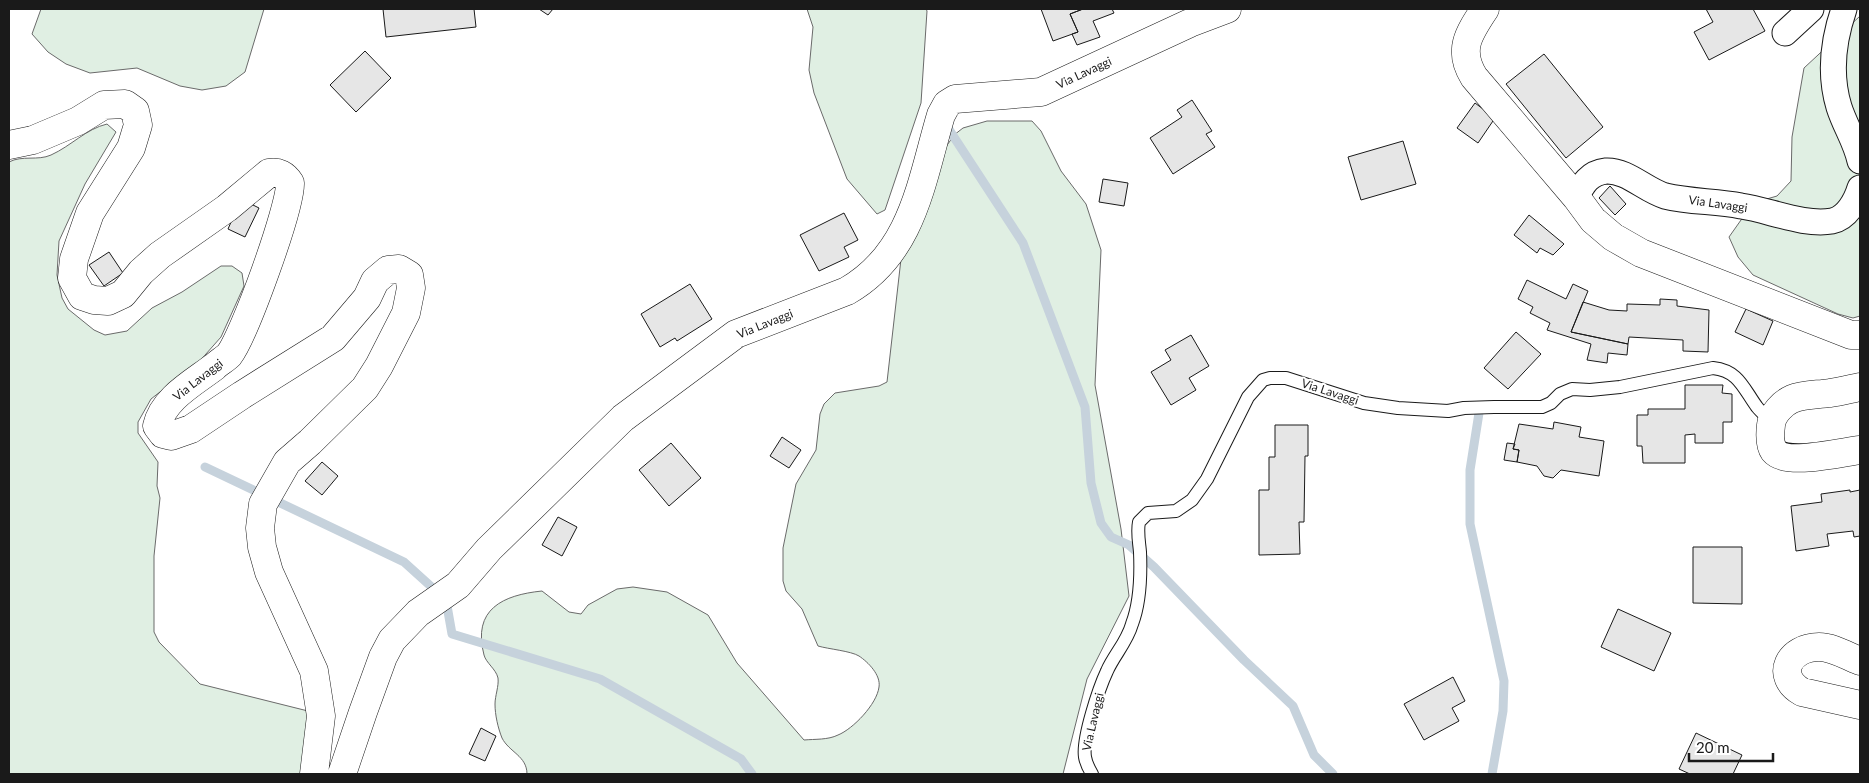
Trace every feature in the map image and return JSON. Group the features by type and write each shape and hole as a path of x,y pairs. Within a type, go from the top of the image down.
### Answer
{"street":[{"name":"Via Lavaggi","path":"342,774 383,657 392,640 418,613 448,592 489,549 623,418 736,334 847,291 862,282 876,270 903,234 914,210 941,115 947,104 955,99 1041,92 1190,23 1227,9"},
{"path":"1485,9 1467,40 1465,54 1468,67 1474,78 1576,197 1592,220 1613,237 1641,253 1851,335 1860,335"},
{"path":"1785,33 1811,9"},
{"path":"1844,9 1835,44 1834,87 1840,109 1858,149 1860,161"},
{"name":"Via Lavaggi","path":"9,145 33,140 78,121 104,105 125,104 135,111 138,125 131,148 90,213 74,259 72,278 82,296 108,302 123,294 141,272 160,255 227,208 268,173 274,172 282,175 290,183 291,191 285,212 240,334 228,355 172,399 159,417 157,426 163,434 171,436 191,429 333,338 367,298 376,281 388,270 399,269 409,275 411,288 406,313 380,366 365,388 287,462 264,504 261,538 269,572 314,671 321,716 314,774"},
{"name":"Via Lavaggi","path":"1576,197 1585,181 1593,175 1608,171 1627,177 1665,196 1740,206 1807,221 1820,222 1834,221 1845,214 1856,200 1860,188"},
{"path":"1860,387 1832,393 1807,395 1791,400 1780,408 1771,421 1769,436 1774,451 1785,458 1796,459 1860,450"},
{"path":"1860,661 1829,648 1802,649 1795,653 1790,660 1788,675 1796,688 1802,692 1860,705"}],"lane":[{"name":"Via Lavaggi","path":"1092,774 1084,756 1086,738 1107,671 1122,647 1132,624 1137,604 1140,577 1140,552 1137,532 1139,522 1148,514 1176,511 1192,500 1207,479 1245,403 1263,380 1286,378 1364,403 1398,408 1448,411 1464,408 1542,407 1551,403 1560,394 1572,389 1590,390 1620,387 1713,368 1724,370 1734,375 1758,408 1771,421"}],"green space":[{"path":"41,9 264,9 245,72 226,86 202,90 180,86 137,68 90,73 66,64 48,52 32,34"},
{"path":"807,9 926,9 927,11 921,103 885,210 877,214 847,179 814,93 809,70 813,27"},
{"path":"1860,16 1860,316 1853,318 1838,314 1753,275 1738,257 1729,237 1753,203 1777,196 1791,181 1792,137 1804,68"},
{"path":"987,121 1032,121 1041,131 1061,171 1086,204 1101,250 1095,385 1121,529 1129,596 1087,679 1063,774 527,774 521,758 502,738 495,708 498,678 485,658 481,639 487,616 494,607 515,596 528,593 542,591 569,612 581,614 588,605 617,589 633,587 667,592 708,615 737,663 804,740 826,739 844,732 857,722 874,701 879,682 873,669 866,662 855,654 818,646 802,609 786,591 783,581 783,548 796,484 816,450 820,414 824,404 835,393 879,386 887,382 901,259 943,151 954,135 963,128"},
{"path":"107,124 116,132 85,184 59,241 57,275 62,298 68,309 94,330 105,335 127,331 152,308 182,292 221,266 232,266 242,273 244,286 221,337 190,372 179,377 151,399 138,422 138,433 158,462 157,486 160,498 154,556 154,632 159,642 200,684 308,711 304,774 9,774 9,162 19,159 46,157 99,126"}],"building":[{"path":"383,9 474,9 476,27 386,37"},
{"path":"539,9 553,9 548,15"},
{"path":"1041,9 1083,9 1070,14 1078,32 1053,41"},
{"path":"1083,9 1112,9 1114,13 1093,21 1100,37 1077,45 1072,34 1078,32 1070,14"},
{"path":"1706,9 1753,9 1765,31 1709,60 1694,32 1713,22"},
{"path":"365,51 391,78 356,112 330,85"},
{"path":"1544,54 1603,127 1566,158 1506,84"},
{"path":"1192,100 1212,131 1206,134 1215,147 1173,174 1150,138 1182,117 1177,110"},
{"path":"1475,103 1495,118 1478,143 1457,128"},
{"path":"1403,141 1416,184 1361,200 1348,157"},
{"path":"1103,179 1128,183 1124,206 1099,202"},
{"path":"1610,186 1626,204 1615,215 1599,198"},
{"path":"241,199 259,208 245,237 228,229"},
{"path":"844,213 858,240 844,247 849,257 819,271 800,235"},
{"path":"1529,215 1564,244 1553,255 1540,248 1537,253 1514,235"},
{"path":"109,252 123,273 104,286 89,265"},
{"path":"1527,280 1566,299 1573,284 1588,291 1571,332 1628,344 1627,355 1608,353 1607,363 1587,360 1591,344 1547,330 1550,323 1530,313 1533,307 1518,299"},
{"path":"690,284 712,319 677,341 675,338 660,347 641,314"},
{"path":"1660,299 1677,300 1677,306 1709,310 1708,352 1683,351 1683,340 1629,337 1628,344 1571,332 1583,302 1609,310 1627,311 1627,304 1660,305"},
{"path":"1746,309 1773,321 1763,345 1735,332"},
{"path":"1516,332 1541,354 1508,389 1484,368"},
{"path":"1191,335 1209,366 1189,378 1196,390 1171,405 1151,372 1171,360 1165,350"},
{"path":"1685,385 1723,385 1722,393 1732,394 1732,422 1723,422 1723,443 1695,443 1695,434 1685,435 1685,463 1643,463 1642,446 1637,446 1637,415 1648,415 1648,409 1685,409"},
{"path":"1554,422 1581,427 1579,437 1604,441 1599,476 1561,470 1553,478 1544,476 1537,466 1517,462 1519,450 1513,449 1519,424 1553,429"},
{"path":"1275,425 1308,425 1308,456 1305,456 1304,522 1299,522 1300,554 1259,555 1259,490 1269,490 1269,457 1275,457"},
{"path":"782,437 801,450 789,468 770,456"},
{"path":"671,443 701,478 669,506 639,470"},
{"path":"1507,443 1515,444 1513,449 1519,450 1517,462 1504,460"},
{"path":"322,462 338,476 322,495 305,481"},
{"path":"1850,490 1850,492 1860,490 1860,536 1854,537 1853,531 1827,534 1829,546 1796,551 1791,506 1822,502 1821,494"},
{"path":"558,517 577,527 562,556 542,545"},
{"path":"1693,547 1742,547 1742,604 1693,603"},
{"path":"1618,609 1671,633 1654,671 1601,647"},
{"path":"1453,677 1465,701 1452,708 1459,721 1424,740 1404,704"},
{"path":"481,728 496,736 485,761 469,754"},
{"path":"1696,733 1742,755 1733,774 1690,774 1679,769"}],"waterway":[{"path":"948,128 1023,243 1085,407 1091,483 1101,523 1111,537 1129,545 1154,567 1244,660 1293,706 1314,755 1333,774"},
{"path":"1479,413 1470,470 1470,524 1504,681 1503,711 1492,774"},
{"path":"205,467 404,562 446,600 452,634 600,679 741,759 752,774"}]}
